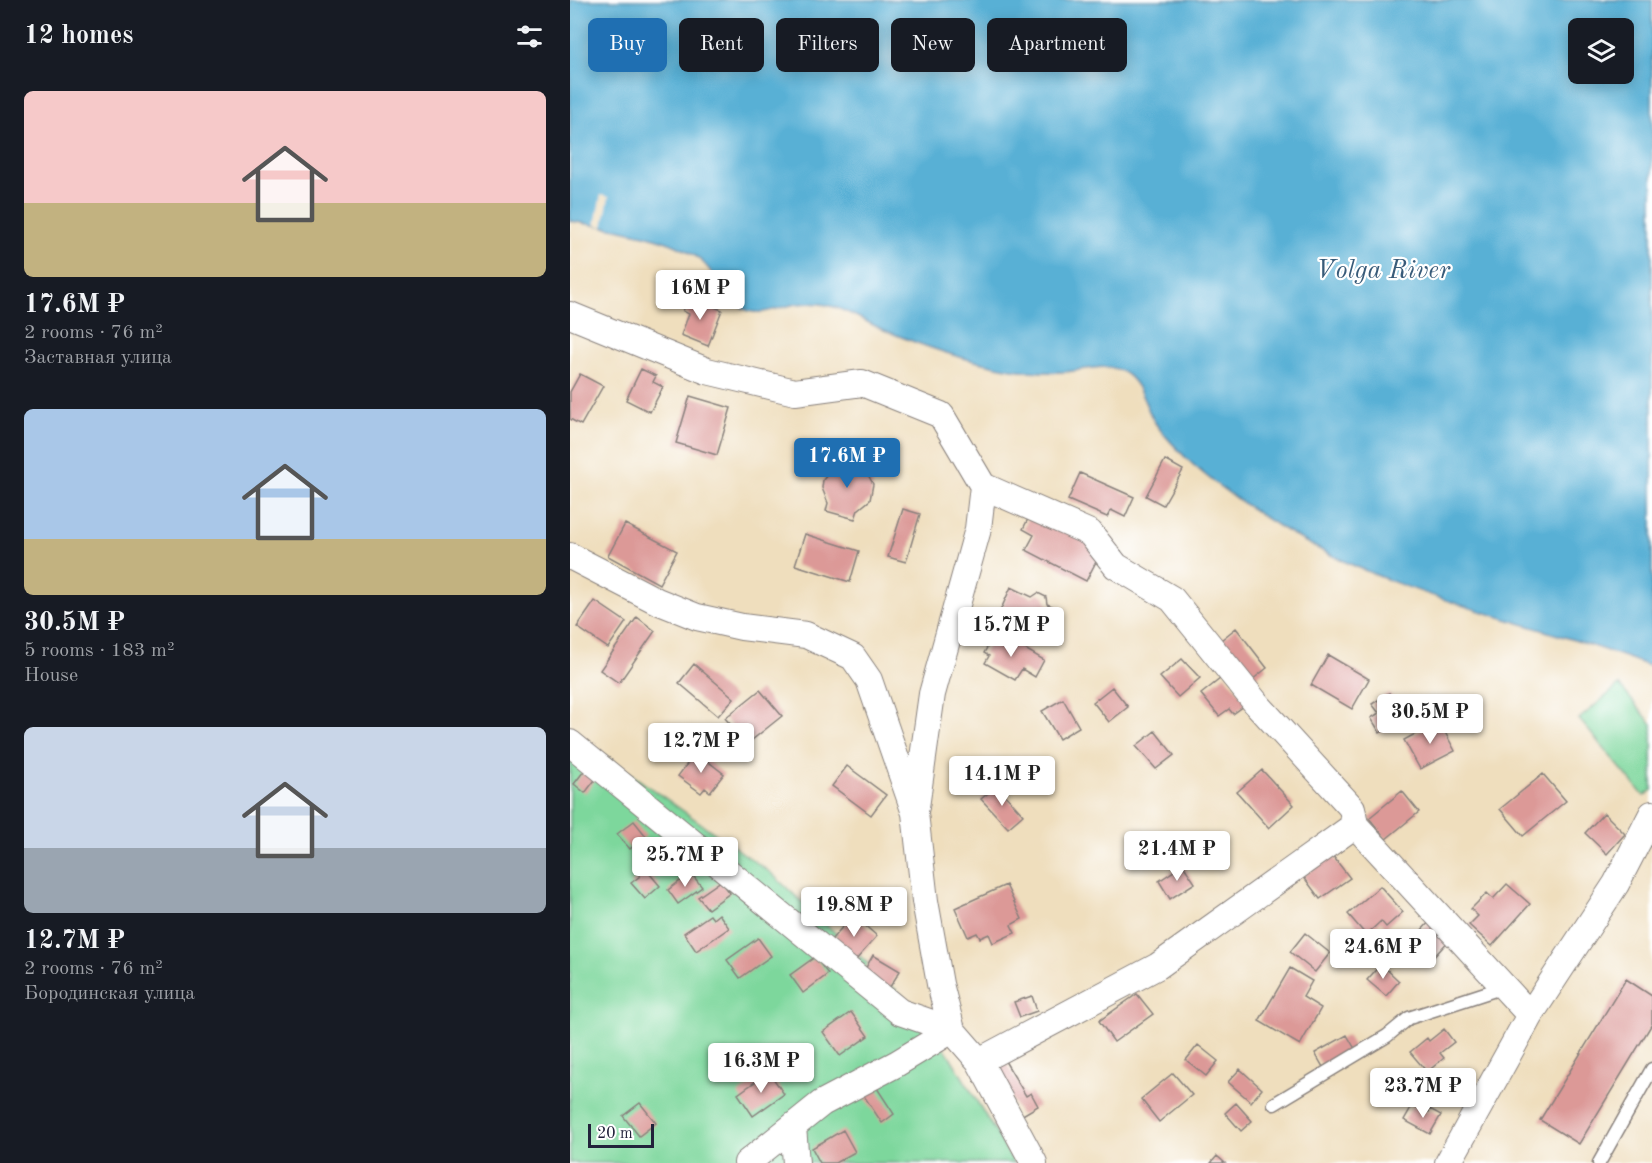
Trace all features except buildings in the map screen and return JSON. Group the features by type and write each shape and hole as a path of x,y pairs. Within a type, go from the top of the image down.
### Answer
{"street":[{"path":"570,315 707,371 795,392 862,383 941,415 983,486 1090,533 1116,567 1172,599 1256,703 1352,808 1355,825 1530,1015"},
{"path":"915,813 932,694 978,529 983,486"},
{"path":"570,556 657,601 697,617 742,627 806,636 853,657 869,680 915,813 936,963 952,1030 979,1061 1035,1163"},
{"path":"570,743 900,1012 952,1030"},
{"path":"1448,1163 1530,1015 1616,884 1652,814"},
{"path":"979,1061 1158,966 1355,825"},
{"path":"747,1163 822,1103 896,1064 952,1030"},
{"path":"793,1127 796,1163"}],"lane":[{"path":"1274,1104 1387,1036 1409,1018 1504,987"},
{"path":"1599,1163 1652,1069"}],"green space":[{"path":"1619,685 1652,724 1652,790 1644,796 1579,719"},
{"path":"570,731 771,873 911,1004 948,1053 1014,1163 570,1163"}],"water":[{"name":"Volga River","path":"570,0 1652,0 1652,667 1415,590 1324,551 1280,527 1219,486 1186,458 1154,421 1133,380 1114,368 1099,367 1068,372 1043,372 997,366 925,346 881,329 843,310 823,304 791,305 766,312 749,311 734,301 698,258 670,243 619,229 570,221"}],"pier":[{"path":"601,195 609,197 603,227 595,225"}]}
